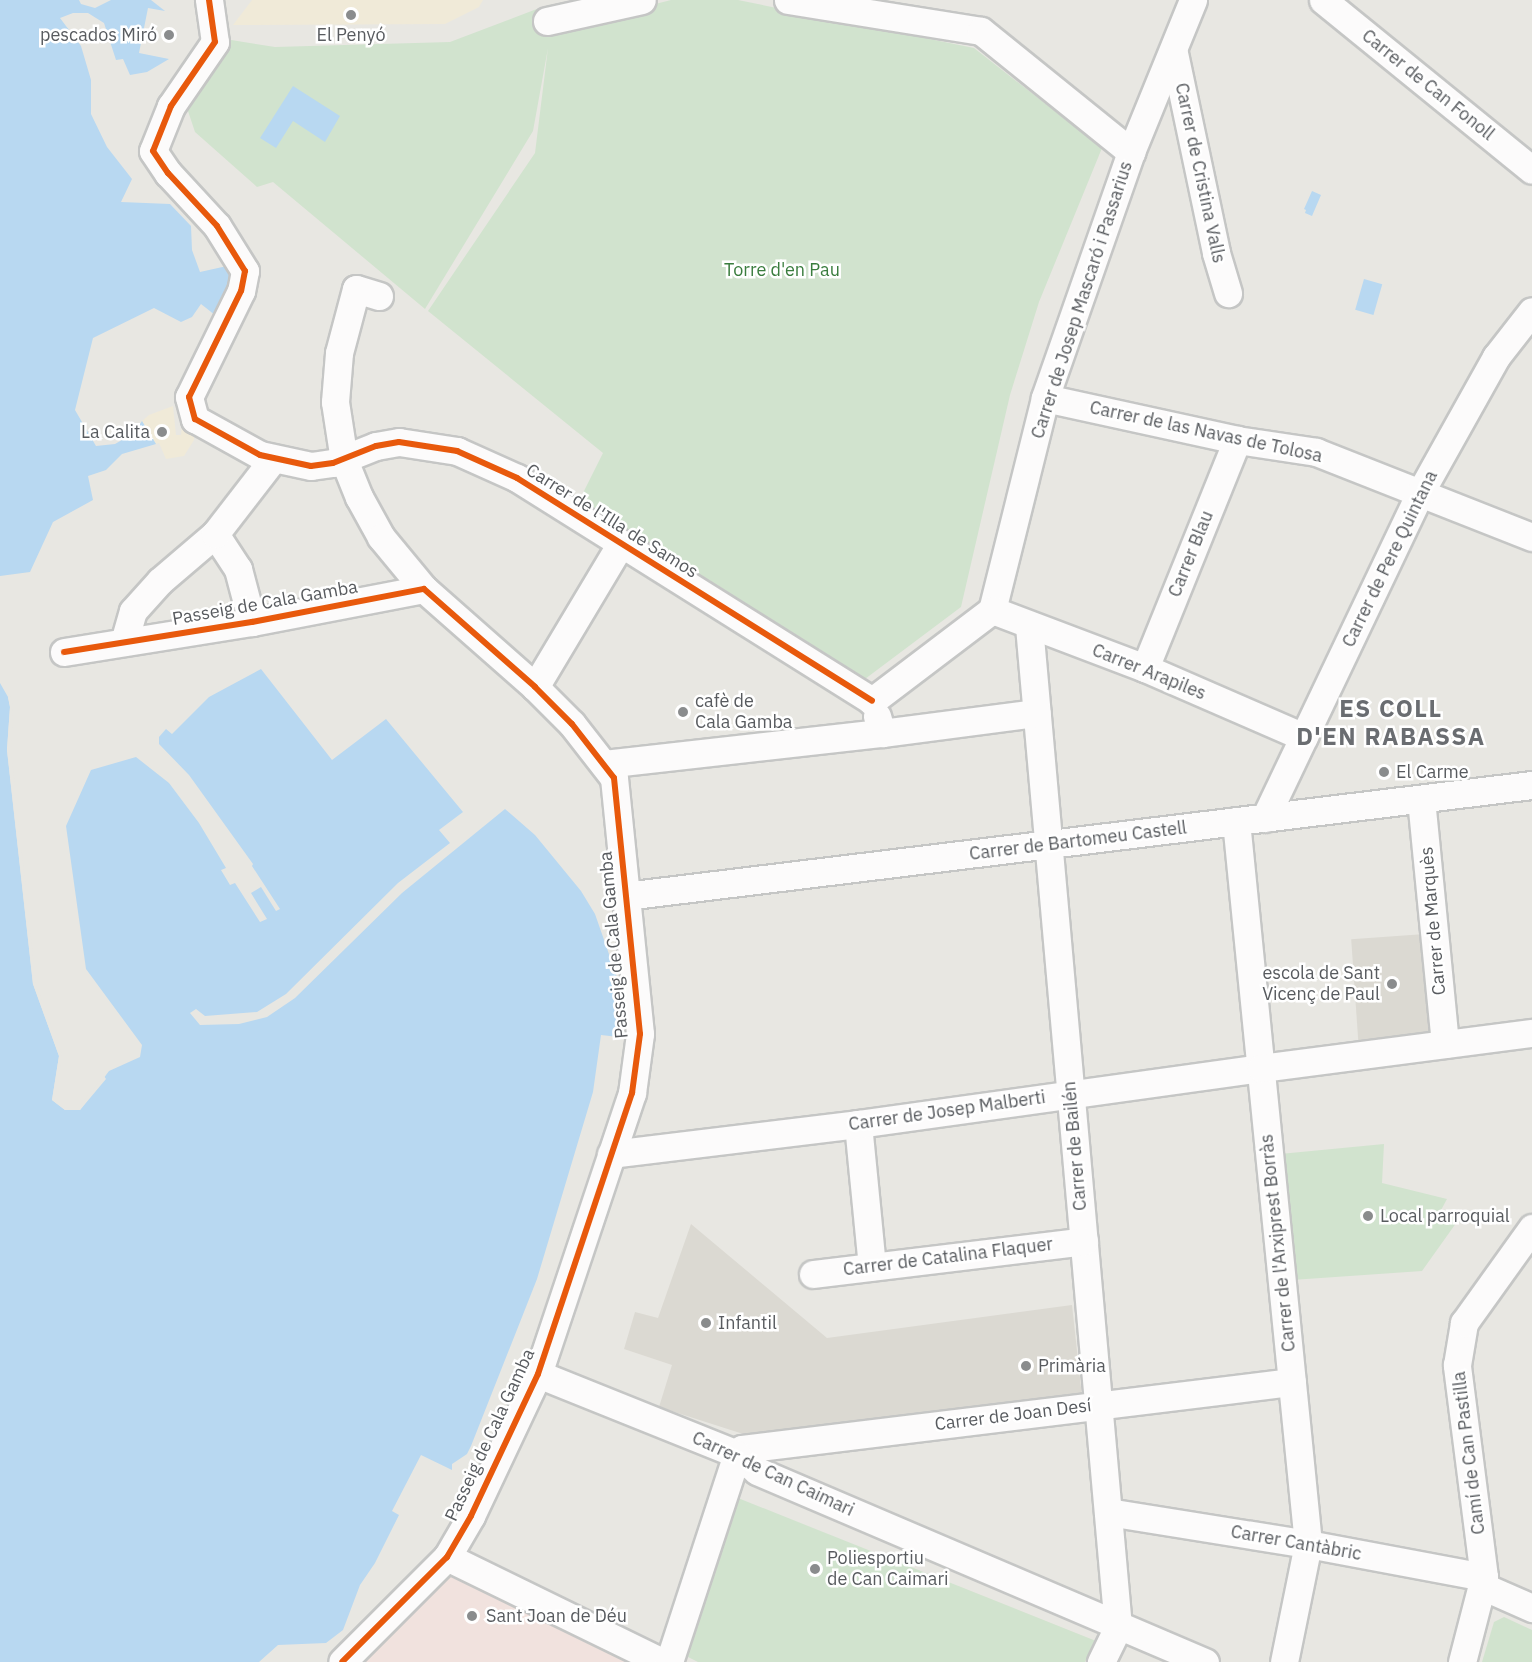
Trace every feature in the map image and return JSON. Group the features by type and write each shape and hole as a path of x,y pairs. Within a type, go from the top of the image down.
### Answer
{"street":[{"name":"Carrer de l'Illa de Samos","path":"209,0 216,36 215,42 171,106 153,151 168,173 217,226 245,271 241,291 189,397 195,419 231,441 273,459 311,466 344,460 376,446 399,442 457,451 517,478 620,545 872,701"},
{"path":"547,21 642,0"},
{"name":"Carrer de Josep Mascaró i Passarius","path":"788,0 868,7 981,31 1131,152 1045,398 992,610"},
{"path":"1131,152 1174,53 1193,0"},
{"name":"Carrer de Can Fonoll","path":"1323,0 1532,170"},
{"name":"Carrer de Cristina Valls","path":"1174,53 1216,253 1228,292"},
{"path":"379,296 356,289 339,353 335,402 344,460 358,497 381,537 424,589"},
{"name":"Carrer de Pere Quintana","path":"1265,818 1420,494 1496,357 1532,311"},
{"name":"Carrer de las Navas de Tolosa","path":"1045,398 1237,440 1316,452 1532,537"},
{"name":"Carrer Blau","path":"1145,668 1237,440"},
{"path":"124,642 133,611 160,581 215,534 273,459"},
{"path":"215,534 238,569 252,622"},
{"path":"535,687 620,545"},
{"name":"Passeig de Cala Gamba","path":"64,652 252,622 424,589 535,687 572,724 614,778 640,1034 632,1094 538,1374 471,1516 447,1557 342,1662"},
{"path":"882,733 872,701 992,610"},
{"name":"Carrer Arapiles","path":"992,610 1029,626 1145,668 1304,737"},
{"name":"Carrer de Bailén","path":"1029,626 1118,1627"},
{"path":"604,764 882,733 1036,713"},
{"name":"Carrer de Bartomeu Castell","path":"625,896 1532,785"},
{"name":"Carrer de Marquès","path":"1421,799 1445,1044"},
{"name":"Carrer de l'Arxiprest Borràs","path":"1236,821 1308,1544 1284,1662"},
{"name":"Carrer de Josep Malberti","path":"611,1154 858,1124 1071,1093 1532,1033"},
{"path":"858,1124 872,1266"},
{"name":"Camí de Can Pastilla","path":"1462,1662 1483,1581 1457,1365 1464,1323 1532,1228"},
{"name":"Carrer de Catalina Flaquer","path":"813,1274 1084,1241"},
{"name":"Carrer de Can Caimari","path":"538,1374 737,1454 757,1471 1118,1627 1205,1662"},
{"name":"Carrer de Joan Desí","path":"737,1454 742,1449 1292,1382"},
{"path":"669,1662 737,1454"},
{"name":"Carrer Cantàbric","path":"1108,1512 1308,1544 1483,1581 1532,1608"},
{"path":"447,1557 662,1662"},
{"path":"1101,1662 1118,1627"}],"shaded area":[{"name":"escola de Sant Vicenç de Paul","path":"1425,934 1432,1036 1358,1041 1351,939"},
{"path":"691,1224 827,1338 1072,1305 1082,1397 762,1440 659,1407 672,1365 624,1349 635,1312 658,1318"},
{"name":"Sant Joan de Déu","path":"449,1569 635,1662 357,1662"}],"green space":[{"name":"Torre d'en Pau","path":"671,0 738,0 974,48 1102,148 1039,302 1010,395 961,607 861,682 579,501 603,453 428,311 535,153 548,48 533,131 425,309 273,182 257,187 195,132 187,108 191,89 225,39 275,47 450,42 542,7 550,31"},
{"name":"Local parroquial","path":"1384,1144 1382,1183 1447,1199 1440,1212 1459,1219 1422,1271 1292,1280 1280,1154"},
{"name":"Poliesportiu de Can Caimari","path":"738,1498 1096,1641 1085,1662 698,1662 682,1654"},
{"path":"1504,1617 1532,1630 1532,1662 1482,1662 1494,1622"}],"sand":[{"name":"El Penyó","path":"252,0 483,0 479,7 445,24 233,25"},
{"name":"La Calita","path":"173,406 176,435 181,435 182,426 194,436 194,440 184,456 166,459 159,443 156,444 142,421 149,415"}],"water":[{"path":"0,0 79,0 81,4 95,8 111,0 151,0 165,11 148,8 139,53 169,59 147,72 130,75 123,59 116,60 104,23 88,13 73,13 60,18 81,46 91,80 91,114 107,147 132,179 121,202 170,204 191,226 192,250 200,272 227,266 238,284 220,319 201,304 192,317 181,322 154,308 93,338 75,410 96,446 115,444 134,433 142,421 156,444 122,454 106,470 88,476 93,500 53,522 30,572 0,576"},
{"path":"293,86 340,116 325,142 293,121 276,148 260,138"},
{"path":"1312,191 1321,195 1312,216 1305,213 1304,209"},
{"path":"1364,279 1382,284 1373,315 1355,310"},
{"path":"261,669 332,760 386,719 463,812 439,830 450,843 398,883 286,994 257,1012 205,1016 196,1009 190,1013 200,1025 239,1024 267,1017 295,998 402,893 505,809 535,835 581,891 595,914 610,957 615,964 621,1022 619,1037 601,1035 593,1092 537,1279 471,1446 467,1454 452,1464 452,1470 421,1455 392,1511 399,1515 375,1563 360,1585 343,1630 326,1643 278,1645 259,1662 0,1662 0,683 8,697 10,707 7,750 33,984 59,1056 52,1100 65,1110 80,1110 109,1071 140,1057 142,1045 86,969 66,826 91,770 136,757 169,783 199,823 226,868 221,870 230,885 235,883 260,922 267,919 251,893 261,887 276,911 280,909 252,866 253,864 189,775 159,744 159,737 166,729 172,734 209,697"}],"pier":[{"path":"11,696 13,707 11,750 36,984 62,1055 55,1100 66,1107 78,1107 104,1076 106,1079 80,1110 65,1110 52,1100 59,1056 33,984 7,750 10,707 8,697"}],"cycle path":[{"path":"209,0 215,42 171,106 153,151 168,173 217,226 245,271 241,291 189,397 195,419 260,455 311,466 333,463 376,446 399,442 457,451 517,478 872,701"},
{"path":"64,652 252,622 424,589 535,687 572,724 614,778 640,1034 632,1093 538,1374 471,1516 447,1557 342,1662"}],"place":[{"name":"El Penyó","path":"351,15"},
{"name":"pescados Miró","path":"169,35"},
{"name":"La Calita","path":"162,432"},
{"name":"cafè de Cala Gamba","path":"683,712"},
{"name":"El Carme","path":"1384,772"},
{"name":"escola de Sant Vicenç de Paul","path":"1392,984"},
{"name":"Local parroquial","path":"1368,1216"},
{"name":"Infantil","path":"706,1323"},
{"name":"Primària","path":"1026,1366"},
{"name":"Poliesportiu de Can Caimari","path":"815,1569"},
{"name":"Sant Joan de Déu","path":"472,1616"}],"district":[{"name":"ES COLL D'EN RABASSA","path":"1391,723"}]}
